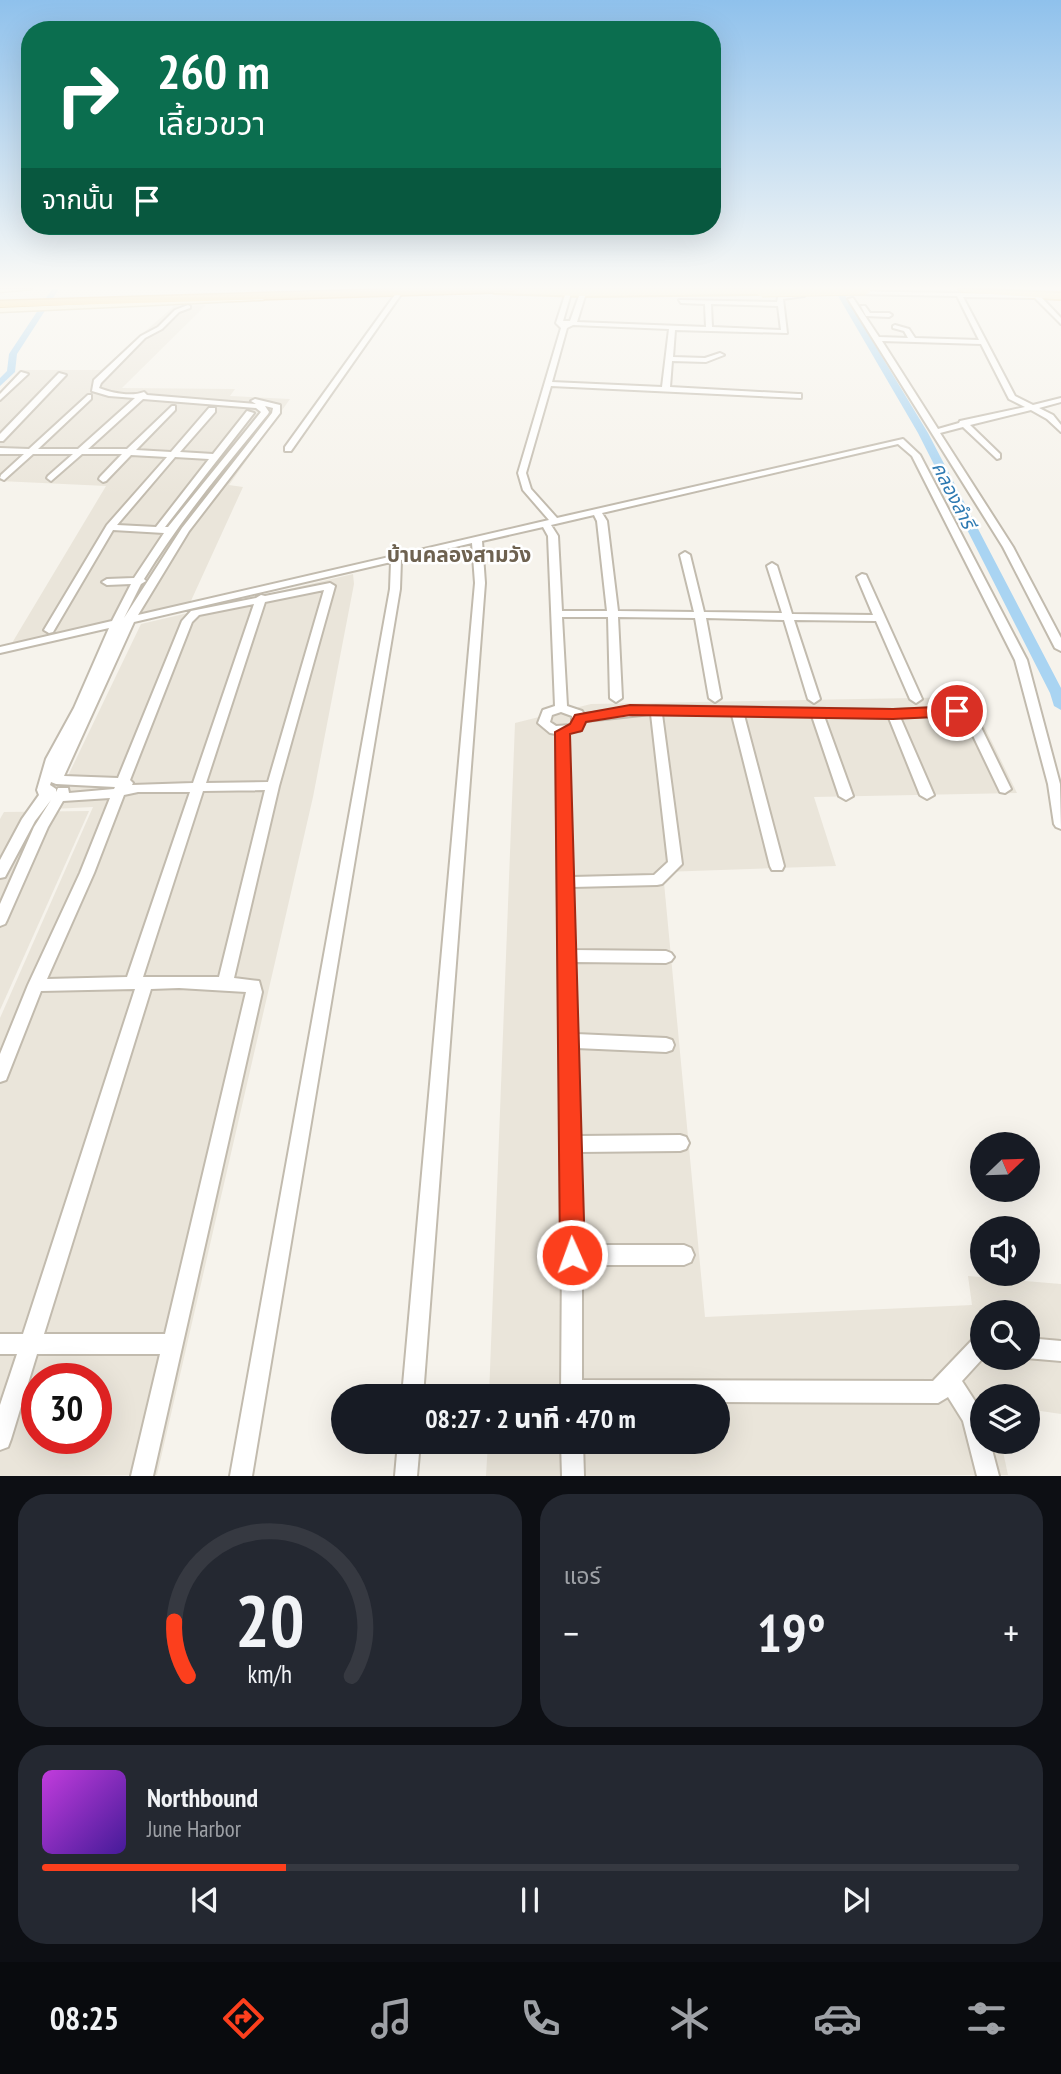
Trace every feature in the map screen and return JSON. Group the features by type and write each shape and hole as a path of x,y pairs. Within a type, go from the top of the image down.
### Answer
{"street":[{"path":"0,873 24,828 62,781 131,618 152,581 185,530 277,407 263,402 101,392 94,386 122,358"},
{"path":"52,796 44,783 137,581 172,530 265,409 138,394 118,390 106,384 133,358"},
{"path":"288,449 353,358"},
{"path":"555,358 550,384 522,473 527,490 550,522 553,536 561,708"},
{"path":"666,389 668,359 709,358"},
{"path":"890,358 938,431 943,445 1008,547 1061,648"},
{"path":"992,358 1012,397 1045,414 1061,430"},
{"path":"0,398 24,374"},
{"path":"0,439 62,375"},
{"path":"550,384 798,396"},
{"path":"51,478 82,450 91,446 138,394"},
{"path":"4,477 88,397"},
{"path":"938,431 1061,400"},
{"path":"103,479 172,408"},
{"path":"49,630 110,527 212,410"},
{"path":"159,530 250,413"},
{"path":"963,424 997,456"},
{"path":"0,650 900,441 916,455 1021,660 1054,784 1061,824"},
{"path":"0,451 82,450 216,457"},
{"path":"229,457 241,458"},
{"path":"598,513 602,521 612,613 615,698"},
{"path":"110,527 185,530"},
{"path":"414,1384 480,583 477,539"},
{"path":"685,555 700,616 715,698"},
{"path":"241,1475 395,589 396,559"},
{"path":"772,566 814,699"},
{"path":"862,577 916,699"},
{"path":"107,582 152,581"},
{"path":"0,1075 36,985 87,873 166,669 191,615 261,598 330,586 273,786 225,982"},
{"path":"0,1439 31,1344 197,787 261,598"},
{"path":"557,614 878,618"},
{"path":"561,708 573,711 580,718 576,727 562,732 544,723 547,713 561,708"},
{"path":"580,718 630,710 893,714 957,711 971,719 1005,789"},
{"path":"566,882 657,880 675,864 656,710"},
{"path":"737,713 777,866"},
{"path":"817,713 846,796"},
{"path":"893,714 928,795"},
{"path":"562,732 572,1255 571,1384"},
{"path":"62,781 138,788 273,786"},
{"path":"52,796 121,787"},
{"path":"0,920 52,796"},
{"path":"24,828 41,827"},
{"path":"567,956 666,957"},
{"path":"36,985 225,982 247,982 253,985 254,992 142,1475"},
{"path":"568,1041 666,1045"},
{"path":"569,1144 680,1143"},
{"path":"572,1255 684,1255"},
{"path":"0,1344 174,1343"},
{"path":"1040,1349 1061,1351"},
{"path":"730,1393 938,1392 970,1357"},
{"path":"949,1380 973,1417 988,1475"},
{"path":"406,1475 408,1454"},
{"path":"572,1454 573,1475"}],"shaded area":[{"path":"115,358 152,358 122,388 235,389 230,396 290,399 229,485 243,487 190,603 12,643 106,486 0,481 0,392 23,370 101,370"},
{"path":"353,574 354,584 313,797 157,1475 0,1476 0,1018 93,807 52,809 141,624"},
{"path":"970,697 1017,793 814,797 836,866 663,872 705,1317 970,1305 970,1370 1040,1370 1040,1300 971,1300 968,1276 970,1286 1040,1286 1040,1282 1061,1284 1061,1414 1040,1411 1040,1384 970,1384 970,1454 1004,1454 1008,1475 486,1476 487,1454 730,1454 730,1384 489,1384 515,723 591,704"},
{"path":"89,811 0,1010 0,819 4,812"}],"waterway":[{"path":"0,383 11,372 13,358"},
{"name":"คลองลำรี","path":"878,358 923,433 1057,693 1061,706"}],"district":[{"name":"บ้านคลองสามวัง","path":"459,555"}],"route":[{"path":"572,1255 562,732 576,727 580,718 630,710 893,714 957,711"}]}
